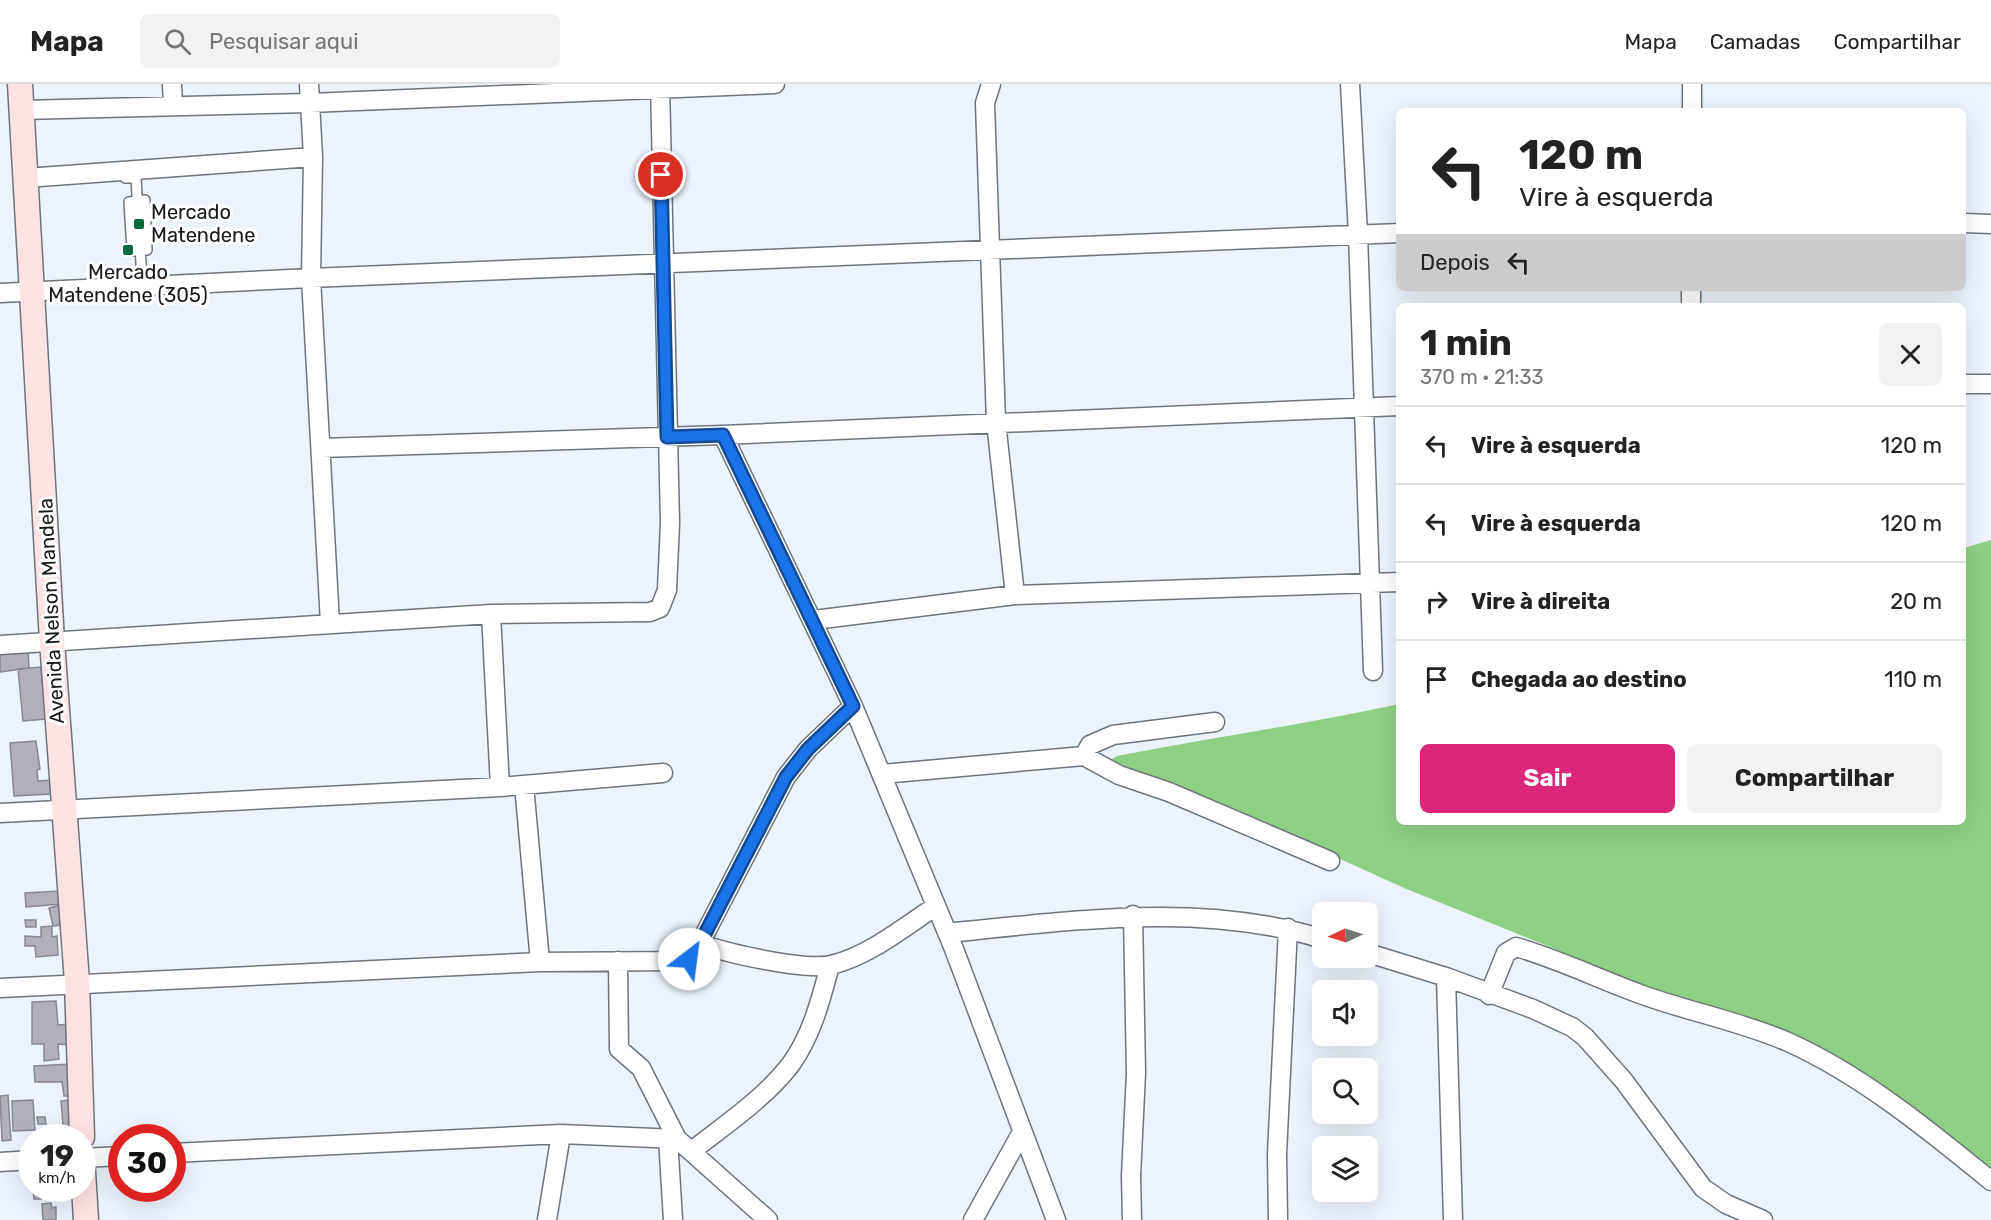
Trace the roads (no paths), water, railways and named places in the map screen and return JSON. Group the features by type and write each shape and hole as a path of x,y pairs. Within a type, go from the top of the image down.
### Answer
{"street":[{"name":"Avenida Nelson Mandela","path":"20,84 52,641 77,982 82,1124"},
{"path":"172,84 173,106"},
{"path":"309,84 313,157 311,278 330,623"},
{"path":"22,110 309,103 494,90 775,84"},
{"path":"991,84 984,103 996,422 1015,595"},
{"path":"1350,84 1358,234 1368,584 1373,670"},
{"path":"1692,84 1692,108"},
{"path":"0,645 330,623 491,614 650,612 660,608 667,590 669,534 660,86"},
{"path":"27,181 313,157"},
{"path":"1966,224 1991,224"},
{"path":"0,293 32,289 662,261 1396,233"},
{"path":"1966,384 1991,384"},
{"path":"321,448 723,435 1396,406"},
{"path":"723,435 814,620 882,774 947,933 1056,1220"},
{"path":"814,620 1015,595 1396,582"},
{"path":"491,614 500,787"},
{"path":"0,988 77,982 540,962 678,962 689,959 695,953 786,777 808,749 853,706"},
{"path":"1084,756 1090,745 1113,735 1215,722"},
{"path":"882,774 1084,756 1119,775 1169,792 1330,861"},
{"path":"0,813 500,787 663,773"},
{"path":"524,785 540,962"},
{"path":"699,943 721,952 830,965 867,951 936,906"},
{"path":"947,933 1133,915 1288,928 1312,936"},
{"path":"1132,1220 1131,1176 1136,1073 1133,915"},
{"path":"1278,1220 1277,1143 1288,928"},
{"path":"1490,995 1506,953 1516,947 1652,998 1753,1029 1788,1042 1835,1068 1926,1130 1991,1181"},
{"path":"1378,956 1446,977 1533,1009 1572,1028 1585,1037 1624,1081 1703,1188 1726,1204 1763,1220"},
{"path":"618,961 619,1049 641,1068 669,1125 673,1138 673,1220"},
{"path":"693,1150 743,1110 791,1064 817,1012 830,965"},
{"path":"1446,977 1453,1220"},
{"path":"974,1220 1022,1132"},
{"path":"547,1220 561,1134"},
{"path":"186,1152 561,1134 673,1138 693,1150 768,1220"},
{"path":"0,1162 18,1161"},
{"path":"85,1202 86,1220"}],"lane":[{"path":"27,181 136,178 138,201"},
{"path":"145,200 147,249 132,250 129,202 138,201 145,200"},
{"path":"32,289 142,280 141,250"}],"place":[{"name":"Mercado Matendene","path":"139,224"},
{"name":"Mercado Matendene (305)","path":"128,250"}]}
